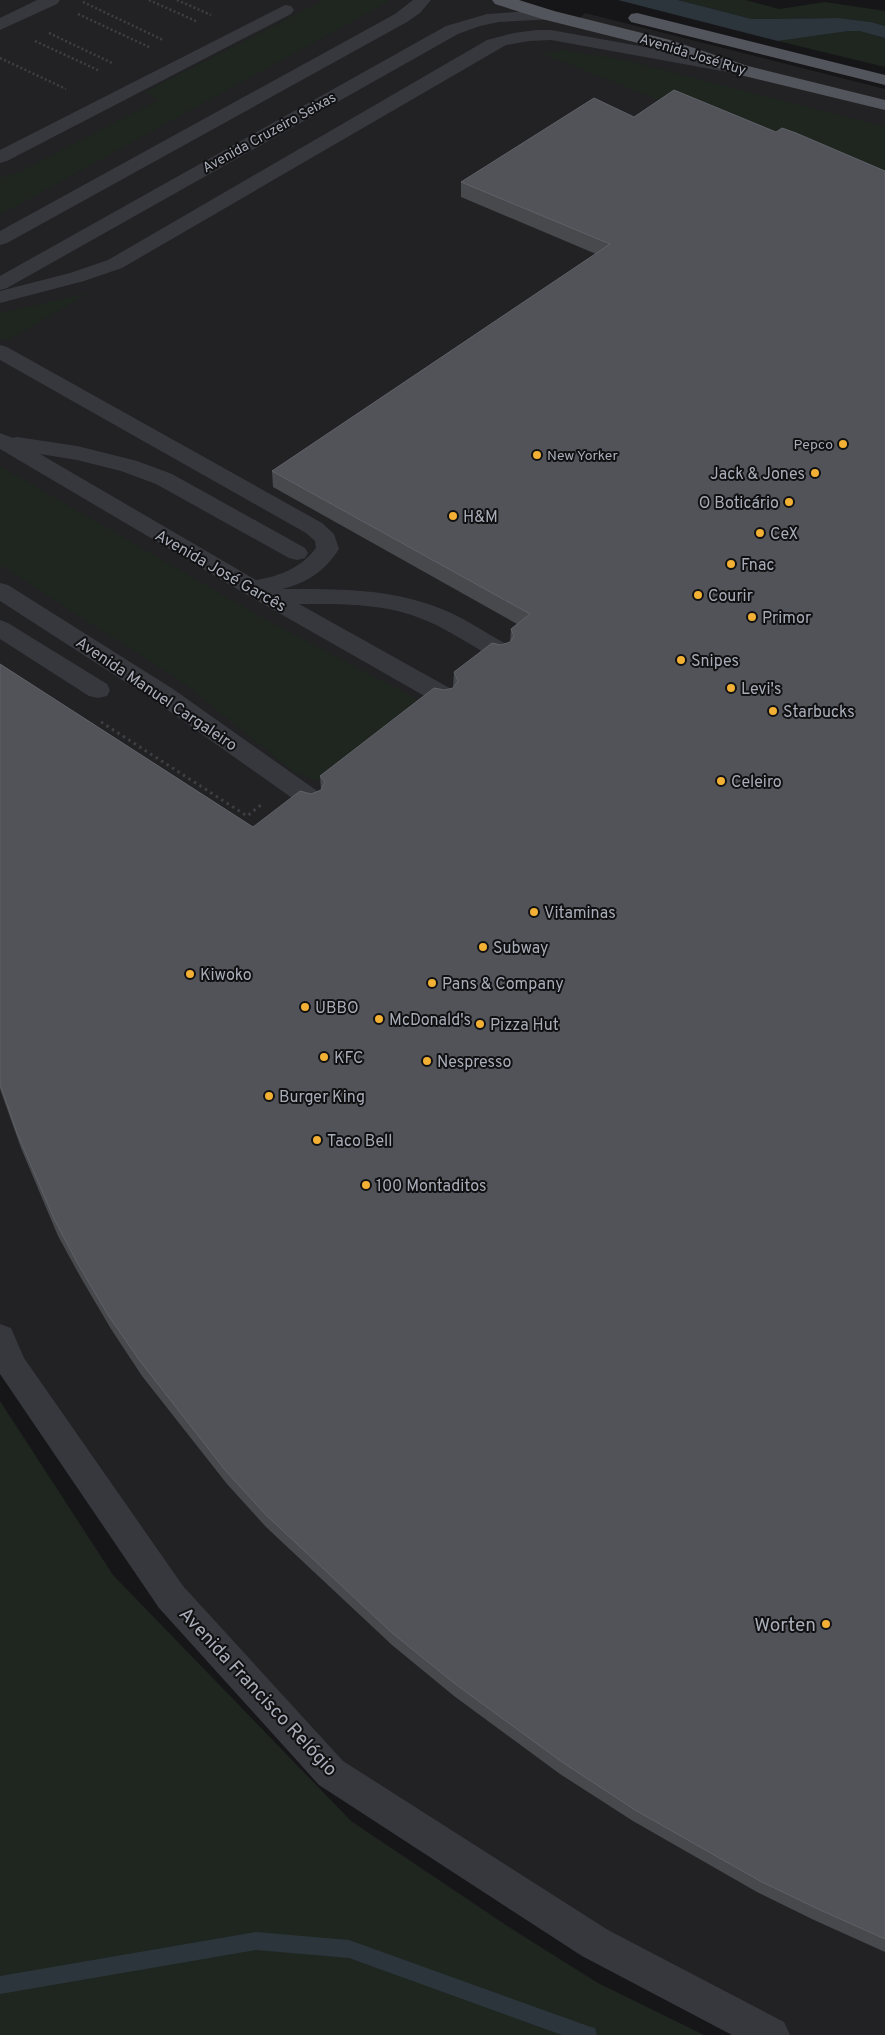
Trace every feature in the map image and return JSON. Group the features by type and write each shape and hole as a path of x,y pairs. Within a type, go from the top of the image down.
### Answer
{"main road":[{"name":"Avenida José Ruy","path":"501,0 548,15 664,44 742,70 885,105"},
{"name":"Avenida José Ruy","path":"616,13 885,80"}],"street":[{"path":"0,25 50,0"},
{"path":"0,239 401,18 414,9 422,0"},
{"path":"0,157 285,10 267,2"},
{"name":"Avenida Cruzeiro Seixas","path":"0,284 452,30 491,17 548,15"},
{"path":"0,297 77,277 115,264 493,44 505,39 522,36 551,35 742,70"},
{"path":"0,351 314,528 326,539 328,550 319,562 302,575 260,593"},
{"path":"1,441 77,453 129,466 164,479 297,553"},
{"name":"Avenida José Garcês","path":"1,441 260,593 444,696"},
{"name":"Avenida Manuel Cargaleiro","path":"0,590 164,695 311,799"},
{"path":"260,593 347,597 394,602 425,611 448,621 500,651"},
{"path":"0,628 98,690"},
{"name":"Avenida Francisco Relógio","path":"0,1338 11,1366 171,1597 331,1773 595,1943 771,2035"}],"path":[{"path":"78,0 170,43"},
{"path":"149,0 203,24"},
{"path":"177,0 218,18"},
{"path":"77,14 156,50"},
{"path":"43,30 122,68"},
{"path":"28,38 107,75"},
{"path":"0,58 66,90"},
{"path":"99,720 247,816 290,784"}],"shaded area":[{"path":"0,0 501,0 576,22 585,13 885,89 885,2035 771,2035 331,1773 171,1597 0,1337"},
{"path":"324,0 388,0 384,4 0,215 0,178 23,170 158,100 145,92"},
{"path":"618,0 678,0 752,19 839,18 871,22 885,26 885,38 859,31 849,31 778,41"},
{"path":"678,0 746,0 779,9 825,2 885,11 885,26 871,22 839,18 752,19"},
{"path":"859,31 885,38 885,67 778,41"},
{"path":"563,50 625,60 885,127 885,191 541,53"},
{"path":"89,293 7,341 0,338 0,313"},
{"path":"0,466 261,617 430,706 330,785 295,773 182,682 0,565"},
{"path":"0,1401 113,1575 351,1821 512,1929 598,1983 704,2035 0,2035"}],"building":[{"name":"UBBO","path":"674,90 776,132 782,128 796,133 885,171 885,1939 760,1881 635,1810 562,1762 454,1683 391,1632 265,1514 225,1470 140,1361 108,1315 55,1221 17,1133 0,1084 0,664 253,827 300,791 311,794 321,790 325,782 320,776 434,688 444,690 453,688 458,681 454,672 492,643 501,645 510,642 514,636 511,629 530,614 272,471 610,244 461,182 594,98 634,117"}],"waterway":[{"path":"0,1985 256,1941 349,1949 588,2035"}],"place":[{"name":"Pepco","path":"843,444"},
{"name":"New Yorker","path":"537,455"},
{"name":"Jack & Jones","path":"815,473"},
{"name":"O Boticário","path":"789,502"},
{"name":"H&M","path":"453,516"},
{"name":"CeX","path":"760,533"},
{"name":"Fnac","path":"731,564"},
{"name":"Courir","path":"698,595"},
{"name":"Primor","path":"752,617"},
{"name":"Snipes","path":"681,660"},
{"name":"Levi's","path":"731,688"},
{"name":"Starbucks","path":"773,711"},
{"name":"Celeiro","path":"721,781"},
{"name":"Vitaminas","path":"534,912"},
{"name":"Subway","path":"483,947"},
{"name":"Kiwoko","path":"190,974"},
{"name":"Pans & Company","path":"432,983"},
{"name":"UBBO","path":"305,1007"},
{"name":"McDonald's","path":"379,1019"},
{"name":"Pizza Hut","path":"480,1024"},
{"name":"KFC","path":"324,1057"},
{"name":"Nespresso","path":"427,1061"},
{"name":"Burger King","path":"269,1096"},
{"name":"Taco Bell","path":"317,1140"},
{"name":"100 Montaditos","path":"366,1185"},
{"name":"Worten","path":"826,1624"}]}
